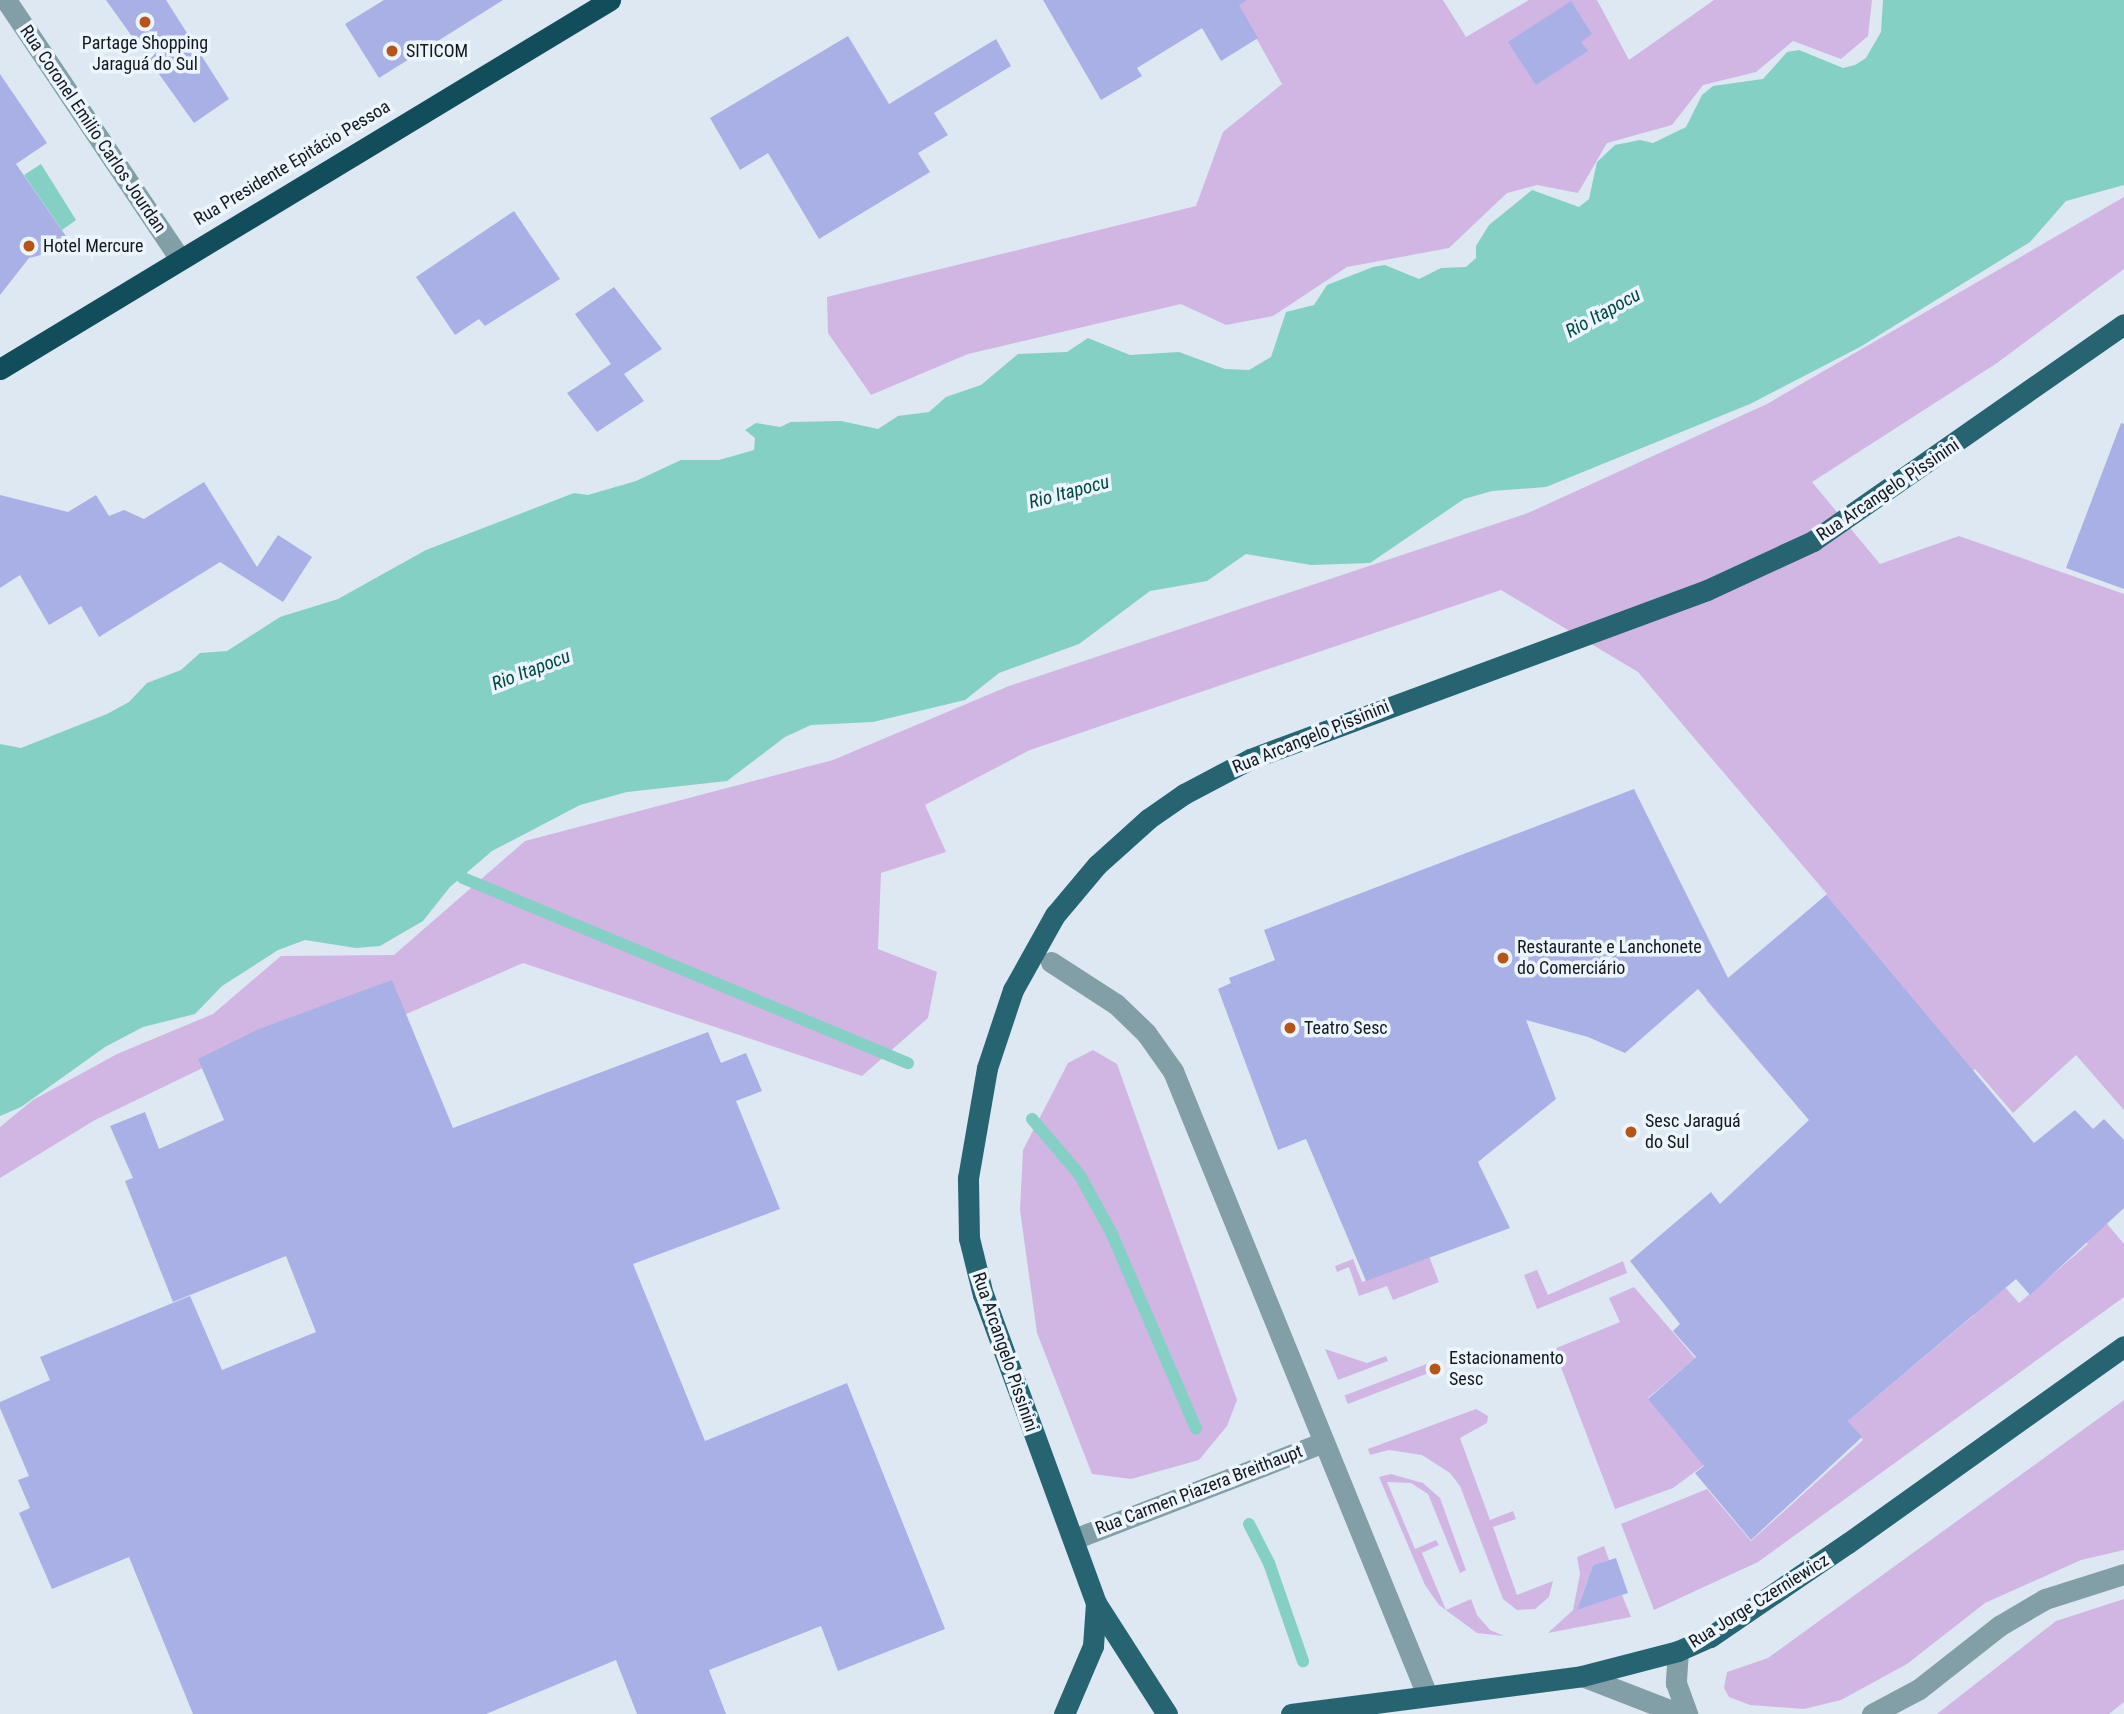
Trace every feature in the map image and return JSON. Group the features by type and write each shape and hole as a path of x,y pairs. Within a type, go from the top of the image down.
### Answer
{"highway":[{"name":"Rua Presidente Epitácio Pessoa","path":"0,369 179,257 610,0"}],"main road":[{"name":"Rua Arcangelo Pissinini","path":"1167,1714 1096,1603 979,1282 970,1238 968,1178 987,1068 1013,990 1043,934 1073,891 1148,819 1184,794 1250,759 1707,590 1813,541 2119,333"},
{"name":"Rua Jorge Czerniewicz","path":"1291,1714 1582,1676 1678,1651 1710,1637 1848,1544 2124,1346"},
{"name":"Rua Arcangelo Pissinini","path":"1064,1714 1093,1646 1096,1603"}],"street":[{"name":"Rua Coronel Emilio Carlos Jourdan","path":"6,0 179,257"},
{"path":"1051,962 1116,1004 1146,1033 1173,1071 1427,1695"},
{"name":"Rua Carmen Piazera Breithaupt","path":"1074,1539 1324,1442"},
{"path":"1872,1714 1919,1689 1999,1626 2045,1599 2124,1574"},
{"path":"1678,1651 1676,1683 1687,1714"},
{"path":"1582,1676 1680,1714"}],"shaded area":[{"path":"1235,0 1443,0 1466,37 1529,0 1597,0 1629,60 1714,0 1872,0 1868,36 1841,59 1793,41 1756,72 1703,85 1672,125 1607,143 1578,193 1537,185 1507,193 1449,248 1347,267 1273,316 1226,325 1181,304 968,354 871,395 828,333 827,297 1196,206 1223,132 1282,84"},
{"path":"2124,197 2124,269 1997,363 1812,482 1880,564 1959,536 2124,594 2124,1110 2076,1055 2013,1113 1975,1069 1855,1173 1706,1000 1827,894 1638,672 1501,590 1030,750 925,805 946,852 881,873 878,949 937,972 928,1018 862,1076 523,963 404,1015 298,1022 95,1120 0,1178 0,1127 33,1100 117,1054 213,1014 281,956 394,955 525,841 833,760 1009,686 1528,513 1767,404"},
{"path":"1093,1050 1117,1064 1237,1400 1227,1426 1199,1460 1131,1479 1092,1474 1037,1333 1020,1210 1023,1150 1068,1063"},
{"path":"2045,1150 2124,1244 2124,1297 1758,1562 1654,1610 1621,1524 1707,1489 1751,1541 1863,1440 1848,1421 1974,1315 1991,1271 2019,1303 2088,1244 2024,1168"},
{"path":"1429,1256 1439,1282 1393,1300 1387,1286 1359,1296 1349,1267 1337,1272 1335,1266 1353,1259 1362,1282"},
{"path":"1623,1261 1627,1273 1537,1309 1524,1275 1537,1270 1548,1295"},
{"path":"1634,1287 1695,1358 1648,1398 1704,1465 1673,1488 1615,1509 1554,1349 1620,1322 1609,1298"},
{"path":"1325,1349 1367,1363 1386,1356 1388,1361 1338,1380"},
{"path":"1437,1360 1440,1368 1348,1404 1345,1395"},
{"path":"2124,1400 2124,1550 2081,1560 1985,1603 1907,1664 1841,1700 1804,1709 1750,1705 1729,1697 1724,1688 1727,1672 1768,1658"},
{"path":"1476,1409 1488,1416 1487,1423 1460,1438 1490,1520 1513,1511 1516,1519 1493,1527 1517,1595 1553,1581 1549,1597 1535,1609 1517,1610 1503,1599 1460,1486 1450,1473 1422,1455 1389,1450 1370,1455 1368,1449"},
{"path":"1391,1474 1423,1483 1440,1498 1466,1570 1460,1573 1428,1494 1411,1483 1387,1482 1415,1549 1436,1540 1439,1545 1422,1553 1446,1610 1471,1599 1477,1615 1490,1630 1504,1636 1477,1633 1439,1605 1425,1585 1379,1477"},
{"path":"1604,1546 1609,1560 1593,1565 1580,1601 1582,1608 1622,1595 1631,1617 1548,1633 1573,1610 1580,1574 1577,1557"},
{"path":"2124,1599 2124,1702 2109,1714 1937,1714 2056,1621"}],"water":[{"name":"Rio Itapocu","path":"1883,0 2124,0 2124,185 2066,201 2030,242 1860,347 1750,404 1546,487 1492,491 1464,499 1370,563 1311,565 1246,554 1207,581 1150,591 1079,644 999,673 965,700 873,722 811,725 785,737 727,781 627,792 580,805 492,851 450,887 423,921 380,946 356,948 305,940 278,950 222,986 195,1014 143,1027 105,1047 21,1107 0,1116 0,744 21,748 107,714 129,702 147,683 181,670 200,653 227,651 280,617 338,599 426,550 574,493 588,495 636,481 681,460 719,460 754,450 755,438 745,430 756,423 780,427 791,422 841,421 878,429 898,416 929,412 946,397 981,385 1018,354 1067,352 1088,338 1130,355 1179,352 1225,369 1249,370 1271,357 1286,312 1314,305 1327,285 1385,265 1419,279 1441,268 1466,267 1476,258 1476,246 1489,225 1532,190 1579,207 1589,199 1597,162 1615,145 1640,140 1653,143 1686,127 1702,95 1713,86 1763,79 1787,52 1799,50 1843,68 1855,65 1866,58 1881,32"},
{"path":"41,164 76,220 62,230 24,175"}],"building":[{"path":"106,0 166,0 229,99 194,123"},
{"name":"SITICOM","path":"384,0 503,0 379,78 345,24"},
{"path":"1043,0 1247,0 1239,5 1258,38 1221,61 1202,28 1137,68 1142,76 1101,100"},
{"path":"1571,1 1592,34 1581,42 1588,51 1536,85 1508,42"},
{"path":"848,36 889,104 996,39 1011,66 934,113 948,135 918,153 930,172 819,239 768,153 740,170 710,118"},
{"path":"0,74 47,143 16,164 68,239 49,253 29,258 0,295"},
{"path":"514,211 560,279 485,326 479,319 455,335 416,277"},
{"path":"614,287 662,349 624,374 644,401 597,432 567,393 611,364 575,314"},
{"path":"2121,423 2124,424 2124,589 2066,568"},
{"path":"204,482 257,567 278,535 312,557 283,602 220,562 99,637 81,606 49,625 20,575 0,588 0,495 68,512 96,495 109,516 124,510 144,519"},
{"path":"1634,789 1728,978 1826,895 2034,1143 2075,1110 2093,1129 2104,1119 2124,1140 2124,1208 2030,1295 2016,1279 1848,1421 1862,1437 1751,1540 1695,1473 1704,1466 1648,1399 1696,1357 1673,1331 1680,1324 1630,1261 1711,1192 1720,1204 1809,1120 1698,989 1625,1053 1588,1037 1526,1020 1556,1099 1478,1162 1510,1228 1366,1281 1306,1139 1278,1150 1218,989 1231,983 1229,978 1275,960 1264,930"},
{"path":"392,980 453,1128 708,1032 721,1063 746,1053 762,1091 736,1101 780,1209 633,1264 705,1441 847,1383 945,1629 838,1671 821,1626 709,1670 726,1714 637,1714 616,1660 486,1714 193,1714 129,1557 52,1589 19,1513 30,1508 18,1480 29,1476 0,1408 0,1402 50,1380 40,1357 190,1296 222,1370 316,1332 286,1256 173,1302 125,1181 133,1178 110,1126 145,1112 159,1149 224,1120 198,1059 259,1029"},
{"path":"1616,1558 1628,1593 1577,1610 1593,1565"}],"waterway":[{"path":"455,865 463,878 908,1063"},
{"path":"1032,1119 1079,1174 1111,1232 1196,1428"},
{"path":"1249,1524 1269,1563 1303,1661"}],"place":[{"name":"Partage Shopping Jaraguá do Sul","path":"145,22"},
{"name":"SITICOM","path":"392,51"},
{"name":"Hotel Mercure","path":"29,246"},
{"name":"Restaurante e Lanchonete do Comerciário","path":"1503,958"},
{"name":"Teatro Sesc","path":"1290,1028"},
{"name":"Sesc Jaraguá do Sul","path":"1631,1132"},
{"name":"Estacionamento Sesc","path":"1435,1369"}]}
